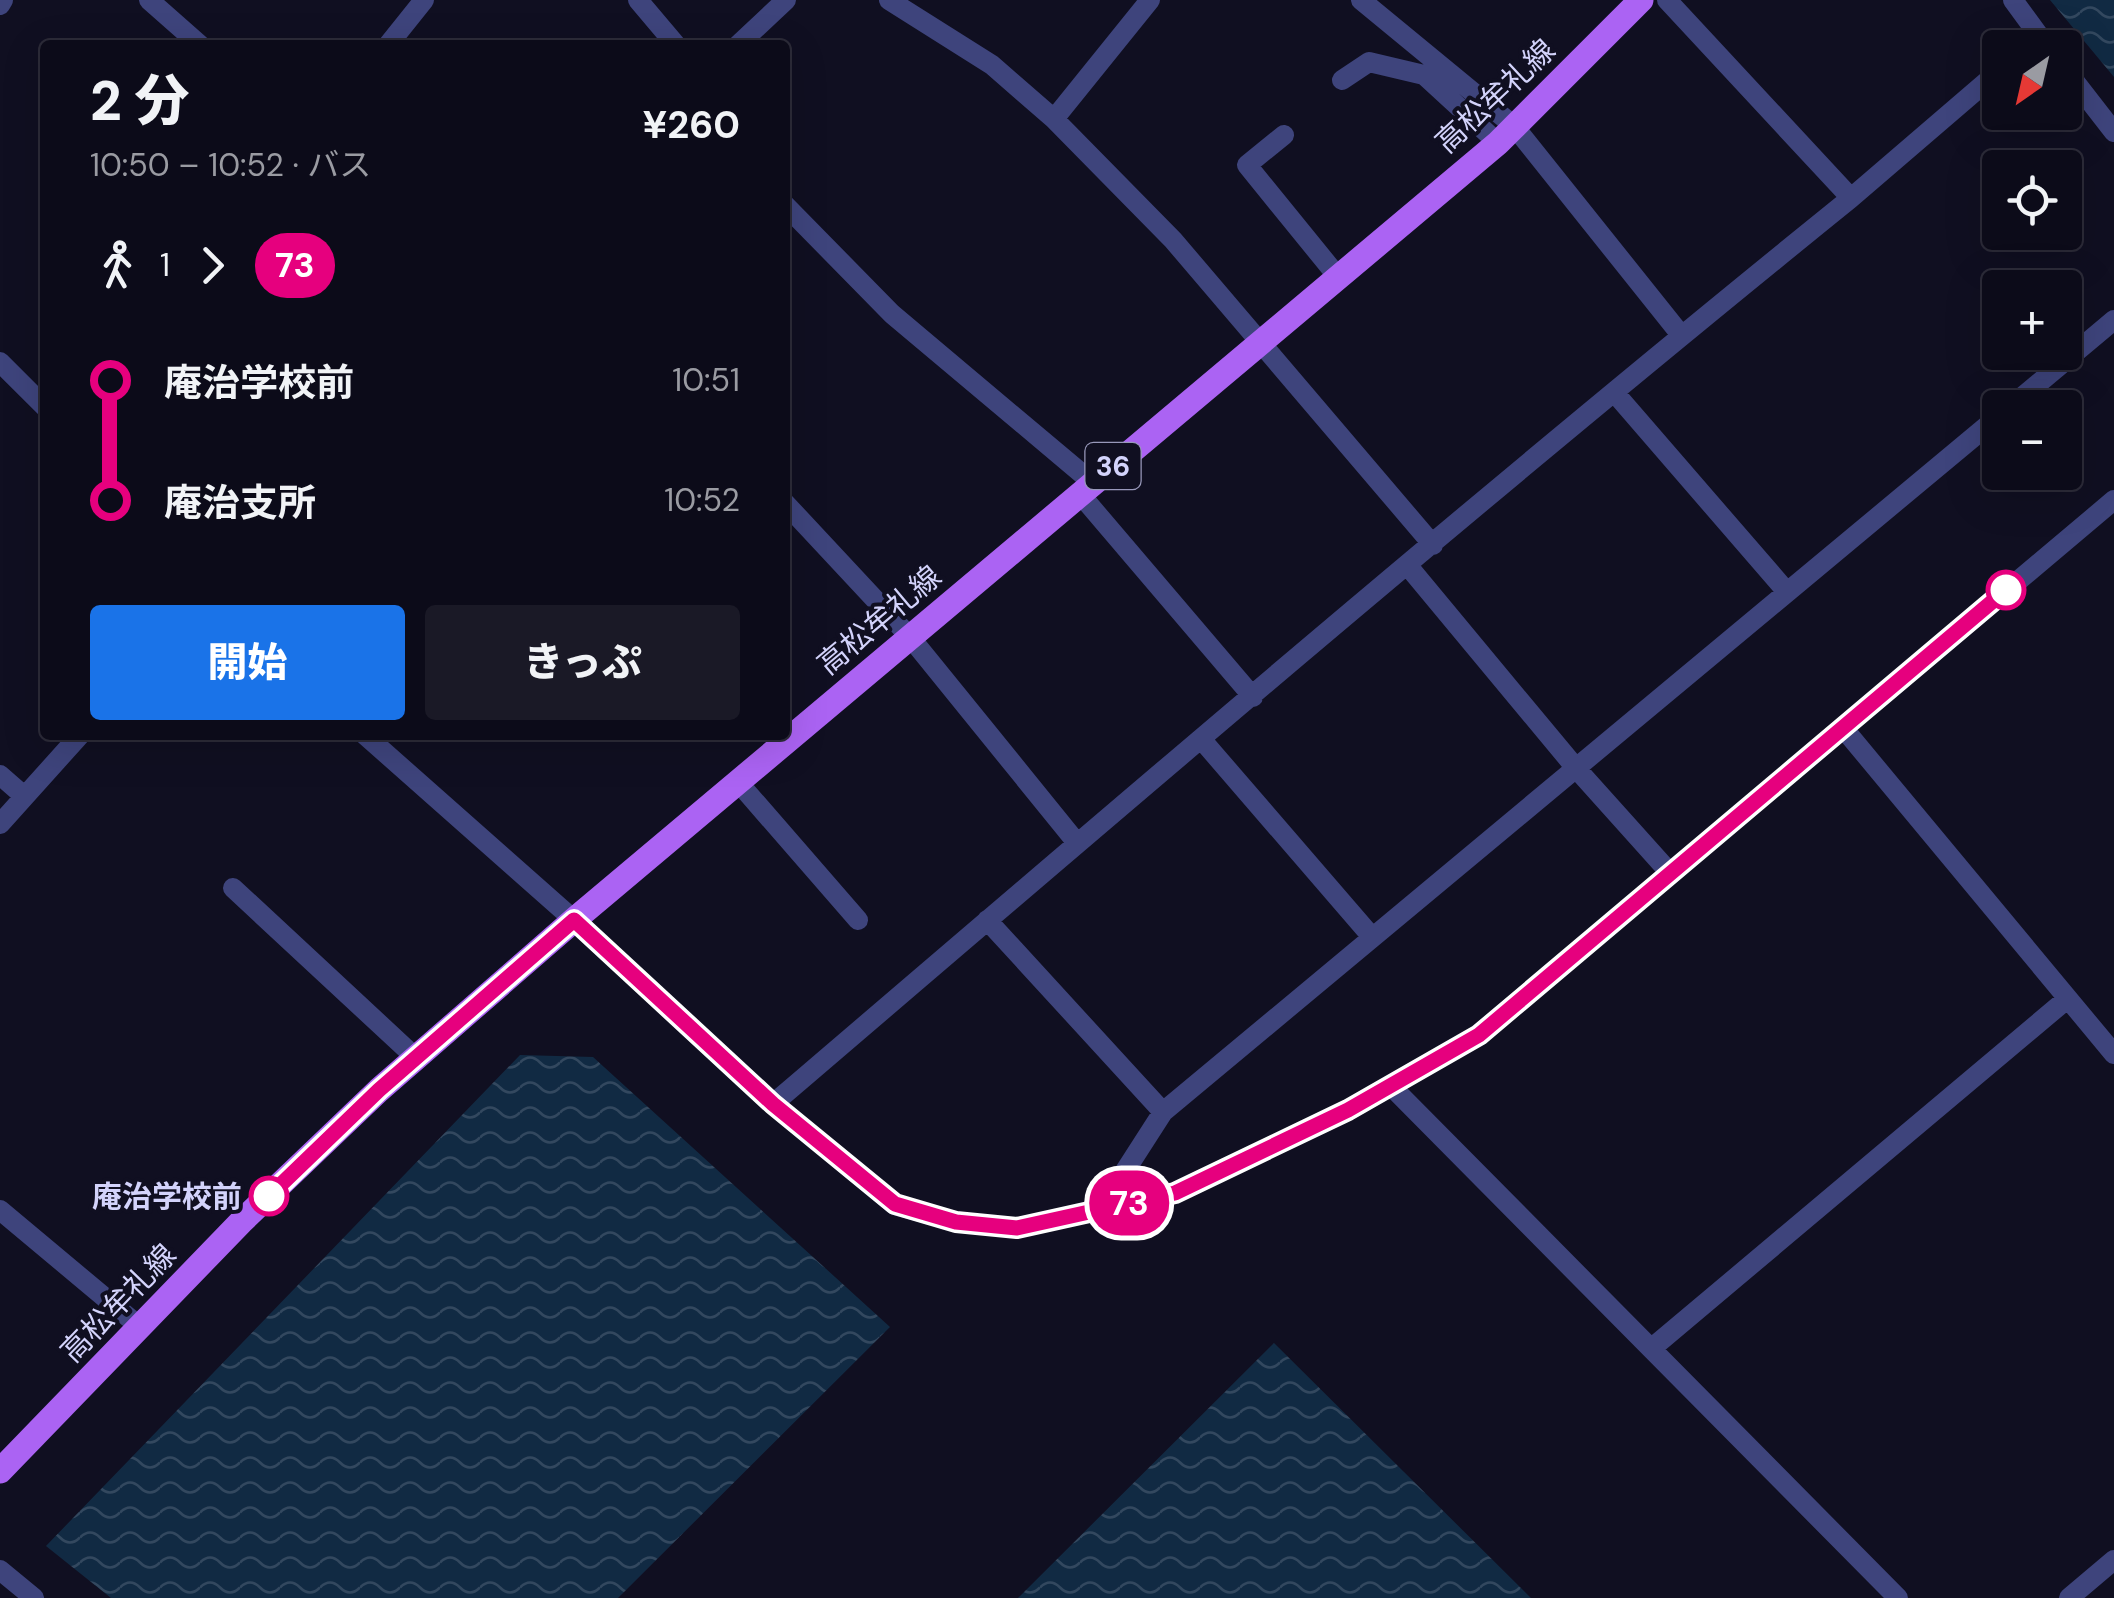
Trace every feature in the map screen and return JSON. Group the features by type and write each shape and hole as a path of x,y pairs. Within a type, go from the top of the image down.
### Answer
{"main road":[{"name":"高松牟礼線","path":"790,738 1506,135 1641,0"},
{"name":"高松牟礼線","path":"0,1471 241,1222 416,1058 788,740"}],"street":[{"path":"149,0 194,40"},
{"path":"392,40 424,0"},
{"path":"638,0 672,40"},
{"path":"743,40 786,0"},
{"path":"889,0 992,65 1054,119 1174,240 1433,545"},
{"path":"1054,119 1150,0"},
{"path":"1361,0 1506,135 1682,336"},
{"path":"1667,0 1851,198"},
{"path":"2013,0 2030,30"},
{"path":"1342,80 1369,62 1424,74 1506,135"},
{"path":"773,1104 1077,843 1982,85"},
{"path":"2082,91 2114,132"},
{"path":"1284,135 1247,165 1338,277"},
{"path":"790,210 892,314 1086,489 1253,696"},
{"path":"2030,390 2114,320"},
{"path":"0,362 40,402"},
{"path":"1614,392 1787,592"},
{"path":"1100,1210 1163,1112 1982,430"},
{"path":"370,740 574,920 773,1104 895,1204 956,1222 1017,1228 1175,1193 1348,1110 1479,1035 2114,500"},
{"path":"790,508 910,637 1077,843"},
{"path":"1408,566 1671,874"},
{"path":"1844,730 2114,1054"},
{"path":"0,824 75,740"},
{"path":"1202,740 1372,937"},
{"path":"0,774 24,796"},
{"path":"738,782 858,920"},
{"path":"233,888 416,1058"},
{"path":"987,920 1163,1112"},
{"path":"1652,1348 2067,999"},
{"path":"1390,1086 1898,1598"},
{"path":"0,1210 140,1328"},
{"path":"2069,1598 2114,1560"},
{"path":"0,1570 34,1598"}],"water":[{"path":"2050,0 2114,0 2114,77 2082,38 2082,30 2075,30"},
{"path":"520,1055 593,1057 890,1327 618,1598 111,1598 46,1546"},
{"path":"1274,1343 1531,1598 1018,1598"}],"bus line":[{"name":"73","path":"269,1196 379,1090 574,920 773,1104 895,1204 956,1222 1017,1228 1175,1193 1348,1110 1479,1035 2006,590"}],"place":[{"name":"庵治学校前","path":"269,1196"}]}
